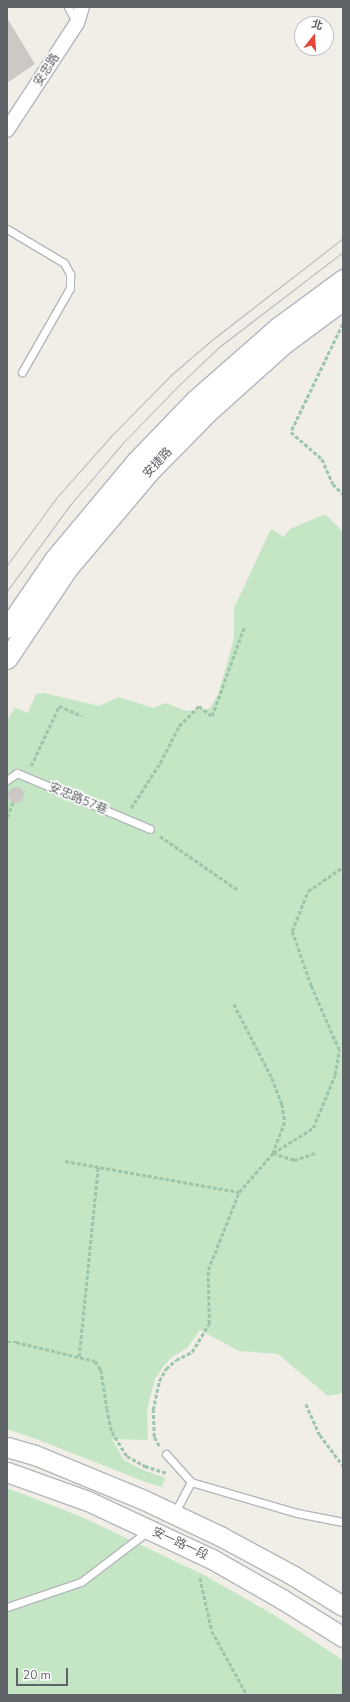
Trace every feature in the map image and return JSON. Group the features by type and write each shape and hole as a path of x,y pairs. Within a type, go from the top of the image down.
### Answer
{"street":[{"name":"安忠路","path":"7,130 77,23 82,7"},
{"name":"安捷路","path":"7,628 55,558 136,461 195,400 278,327 343,279"},
{"name":"安捷路","path":"7,659 68,568 150,471 207,413 278,349 343,300"},
{"name":"安一路一段","path":"7,1447 48,1460 174,1514 294,1576 343,1606"},
{"name":"安一路一段","path":"7,1472 88,1501 212,1559 282,1599 343,1637"},
{"path":"132,1521 142,1499"}],"lane":[{"path":"68,7 77,23"},
{"path":"7,229 64,263 70,274 70,288 22,372"},
{"name":"安忠路57巷","path":"7,780 17,773 150,829"},
{"path":"166,1454 191,1482 297,1513 343,1522"},
{"path":"174,1514 191,1482"},
{"path":"7,1607 81,1582 150,1530"}],"path":[{"path":"343,324 291,432 322,459 334,484 343,494"},
{"path":"125,818 160,763 179,726 199,706 212,716 244,628"},
{"path":"26,777 59,706 82,716"},
{"path":"7,817 13,802"},
{"path":"150,829 238,890"},
{"path":"166,1454 154,1437 153,1410 159,1381 166,1369 176,1360 192,1352 209,1324 208,1270 239,1192 273,1153 313,1128 335,1075 339,1050 311,986 292,931 308,891 343,867"},
{"path":"234,1004 272,1078 282,1104 285,1122 273,1153"},
{"path":"273,1153 294,1160 316,1153"},
{"path":"65,1161 239,1192"},
{"path":"79,1357 98,1167"},
{"path":"7,1342 16,1342 95,1361 102,1370 107,1410 112,1432 127,1456 145,1466 191,1482"},
{"path":"306,1404 320,1435 343,1466"},
{"path":"200,1578 212,1630 247,1695"}],"green space":[{"path":"325,514 343,532 343,1393 328,1396 278,1354 239,1351 200,1330 187,1348 172,1357 155,1379 147,1410 148,1440 112,1439 124,1460 143,1470 165,1478 162,1487 7,1429 7,720 15,708 28,713 36,694 44,693 99,706 119,697 153,708 166,703 186,711 209,709 218,695 234,638 234,608 271,529 284,537 290,529"},
{"path":"7,1488 82,1517 204,1575 274,1615 343,1660 343,1695 7,1695"}],"building":[{"path":"7,18 35,64 7,83"},
{"path":"16,787 23,792 24,795 19,802 16,803 9,798 8,795 13,788"}],"tram line":[{"path":"7,565 57,497 113,434 171,375 213,339 343,238"},
{"path":"7,591 70,505 122,444 179,385 219,347 343,252"}]}
